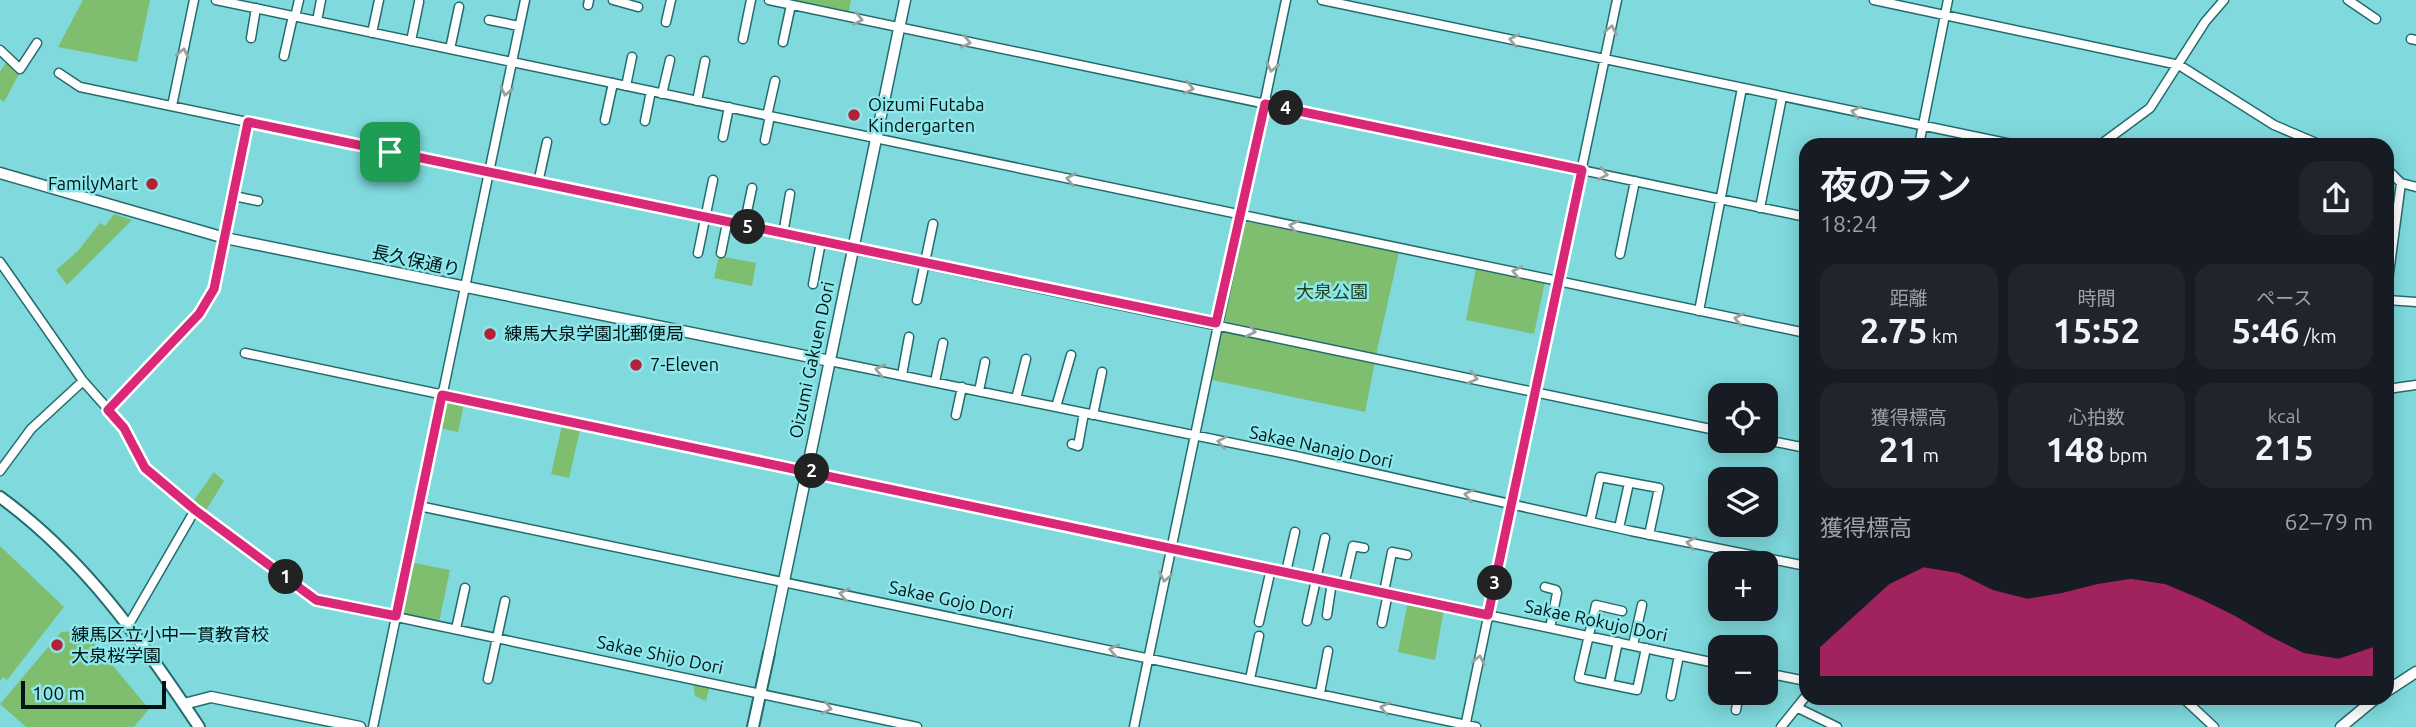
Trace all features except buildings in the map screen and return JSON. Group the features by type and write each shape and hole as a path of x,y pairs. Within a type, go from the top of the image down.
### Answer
{"main road":[{"path":"0,497 45,532 76,562 130,624 199,727"},
{"name":"Oizumi Gakuen Dori","path":"753,727 769,653"}],"street":[{"path":"172,106 194,0"},
{"path":"216,0 258,6 372,33 1799,332"},
{"path":"284,56 299,0"},
{"path":"317,21 321,0"},
{"path":"372,33 379,0"},
{"path":"373,727 524,0"},
{"path":"613,0 638,7"},
{"path":"666,22 671,0"},
{"path":"743,40 751,0"},
{"path":"769,0 1799,216"},
{"name":"Oizumi Gakuen Dori","path":"769,653 905,0"},
{"path":"1134,727 1216,323 1242,215 1286,0"},
{"path":"1322,0 1970,138"},
{"path":"1465,726 1617,0"},
{"path":"1874,0 2179,65 2274,125 2304,138"},
{"path":"1920,138 1948,0"},
{"path":"2109,138 2150,108 2205,22 2224,0"},
{"path":"2348,0 2376,19"},
{"path":"411,41 419,2"},
{"path":"783,42 790,5"},
{"path":"251,38 258,6"},
{"path":"450,49 459,7"},
{"path":"489,20 519,26"},
{"path":"2,56 20,69 37,43"},
{"path":"626,86 632,57"},
{"path":"662,93 670,60"},
{"path":"697,101 705,61"},
{"path":"59,73 80,87 1216,323 1708,428"},
{"path":"765,140 775,81"},
{"path":"605,120 613,83"},
{"path":"1699,311 1742,88"},
{"path":"645,121 651,91"},
{"path":"1760,208 1782,97"},
{"path":"723,137 729,107"},
{"path":"108,410 199,314 214,289 248,122"},
{"path":"538,183 547,142"},
{"name":"長久保通り","path":"0,173 225,237 830,361"},
{"path":"2394,176 2401,183 2416,187"},
{"path":"698,253 713,180"},
{"path":"1620,254 1635,181"},
{"path":"2394,236 2401,183"},
{"path":"744,226 752,188"},
{"path":"783,234 790,194"},
{"path":"234,196 257,201"},
{"path":"721,253 727,223"},
{"path":"917,300 933,224"},
{"path":"813,284 821,242"},
{"name":"Sakae Shijo Dori","path":"0,262 83,381 124,428 145,468 195,510 316,600 918,727"},
{"path":"2394,300 2416,302"},
{"path":"902,375 909,337"},
{"path":"935,382 943,343"},
{"name":"Sakae Rokujo Dori","path":"244,353 1708,661"},
{"path":"1055,407 1071,355"},
{"path":"1016,399 1026,359"},
{"name":"Sakae Nanajo Dori","path":"830,361 1799,565"},
{"path":"979,391 985,362"},
{"path":"1072,444 1078,446 1102,372"},
{"path":"0,471 32,429 83,381"},
{"path":"2394,388 2416,385"},
{"path":"956,415 962,387"},
{"path":"1778,443 1799,447"},
{"path":"1590,522 1600,477 1659,488 1650,535"},
{"path":"1619,528 1629,483"},
{"name":"Sakae Gojo Dori","path":"419,506 1476,727"},
{"path":"130,624 195,510"},
{"path":"1286,572 1295,532"},
{"path":"1307,621 1325,538"},
{"path":"1344,585 1353,546 1364,548"},
{"path":"1382,623 1392,552 1407,555"},
{"path":"1259,622 1271,569"},
{"path":"1326,615 1332,582"},
{"path":"1545,587 1556,590 1557,593 1550,628"},
{"path":"456,629 465,588"},
{"path":"488,679 505,601"},
{"path":"1622,611 1596,605 1579,678 1637,690 1646,648"},
{"path":"1633,645 1643,605"},
{"path":"1250,679 1259,636"},
{"path":"1609,684 1618,642"},
{"path":"1320,694 1328,651"},
{"path":"1671,696 1679,655"},
{"path":"2394,686 2416,672"},
{"path":"1778,675 1799,680"},
{"path":"184,704 211,697 360,727"},
{"path":"1736,710 1737,705"},
{"path":"1781,727 1800,705"},
{"path":"2190,705 2214,727"},
{"path":"2341,727 2368,705"},
{"path":"1798,708 1837,727"}],"green space":[{"path":"83,0 150,0 137,62 58,47"},
{"path":"794,0 851,0 848,15 793,4"},
{"path":"5,64 9,64 19,74 4,102 0,99 0,72"},
{"path":"114,214 132,220 67,285 56,270 78,251 100,223 105,226"},
{"name":"大泉公園","path":"1248,222 1399,252 1376,355 1227,324 1223,318 1243,225"},
{"path":"719,256 756,263 752,286 714,278"},
{"path":"1476,268 1545,282 1534,334 1466,320"},
{"name":"大泉公園","path":"1221,329 1375,362 1365,412 1212,380"},
{"path":"446,400 464,404 458,432 440,428"},
{"path":"562,426 580,430 569,478 551,474"},
{"path":"214,472 224,481 205,512 192,503"},
{"path":"0,546 64,607 7,680 3,677 0,681"},
{"path":"409,562 450,570 439,622 403,614 400,610"},
{"path":"1408,601 1444,609 1435,660 1398,652"},
{"path":"84,631 149,709 134,727 26,727 0,704 61,632"},
{"path":"693,682 710,686 706,701 695,696"}],"place":[{"name":"Oizumi Futaba Kindergarten","path":"854,115"},
{"name":"FamilyMart","path":"152,184"},
{"name":"練馬大泉学園北郵便局","path":"490,334"},
{"name":"7-Eleven","path":"636,365"},
{"name":"練馬区立小中一貫教育校 大泉桜学園","path":"57,645"}],"route":[{"path":"1265,104 1582,170 1488,615 1166,545 442,395 396,616 316,600 195,510 145,468 124,428 108,410 199,314 214,289 248,122 390,152 1216,323 1265,104"}]}
